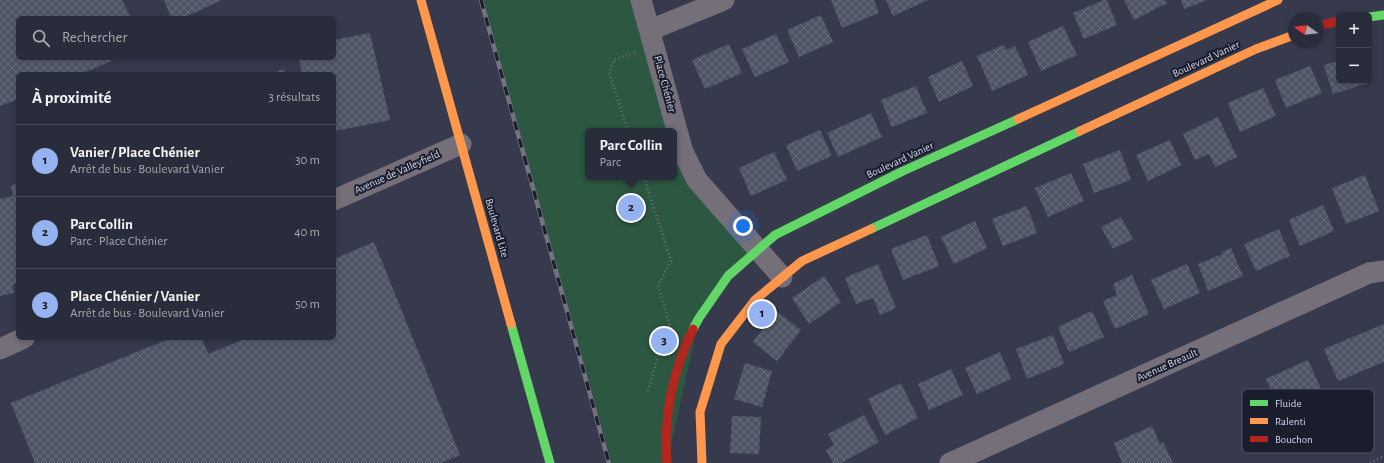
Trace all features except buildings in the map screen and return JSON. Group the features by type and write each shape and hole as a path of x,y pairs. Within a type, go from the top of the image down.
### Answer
{"street":[{"name":"Boulevard Lite","path":"421,0 550,463"},
{"name":"Place Chénier","path":"641,0 676,128"},
{"path":"652,38 724,0"},
{"name":"Boulevard Vanier","path":"667,463 665,440 670,398 683,350 699,318 728,276 758,248 775,235 903,171 1278,0"},
{"path":"1372,17 1384,15"},
{"path":"1324,25 1336,22"},
{"name":"Boulevard Vanier","path":"702,463 700,412 721,344 754,300 802,261 1256,49 1288,37"},
{"name":"Place Chénier","path":"677,130 683,152 697,180 782,277"},
{"name":"Avenue de Valleyfield","path":"336,199 461,144"},
{"name":"Avenue Breault","path":"950,463 1369,273 1384,271"},
{"path":"0,348 19,340"}],"path":[{"path":"627,128 609,72 614,60 652,38"},
{"path":"645,180 671,260 658,285 671,330 683,350"},
{"path":"1370,463 1384,456"}],"green space":[{"path":"482,0 638,0 674,128 585,128 585,180 677,180 677,141 686,173 756,244 699,318 667,463 612,463"}],"railway":[{"path":"481,0 609,463"}],"traffic: fast":[{"path":"1372,17 1384,15"},
{"path":"693,329 728,276 775,235 903,171 1018,119"},
{"path":"871,229 1080,131"},
{"path":"511,324 550,463"}],"traffic: slow":[{"path":"421,0 511,324"},
{"path":"1018,119 1278,0"},
{"path":"1080,131 1256,49 1288,37"},
{"path":"702,463 700,412 721,344 755,300 802,261 871,229"}],"traffic: jam":[{"path":"1324,25 1336,22"},
{"path":"667,463 667,428 671,394 680,361 693,329"}],"place":[{"name":"Parc Collin","path":"631,208"},
{"name":"Vanier / Place Chénier","path":"762,314"},
{"name":"Place Chénier / Vanier","path":"664,341"}]}
